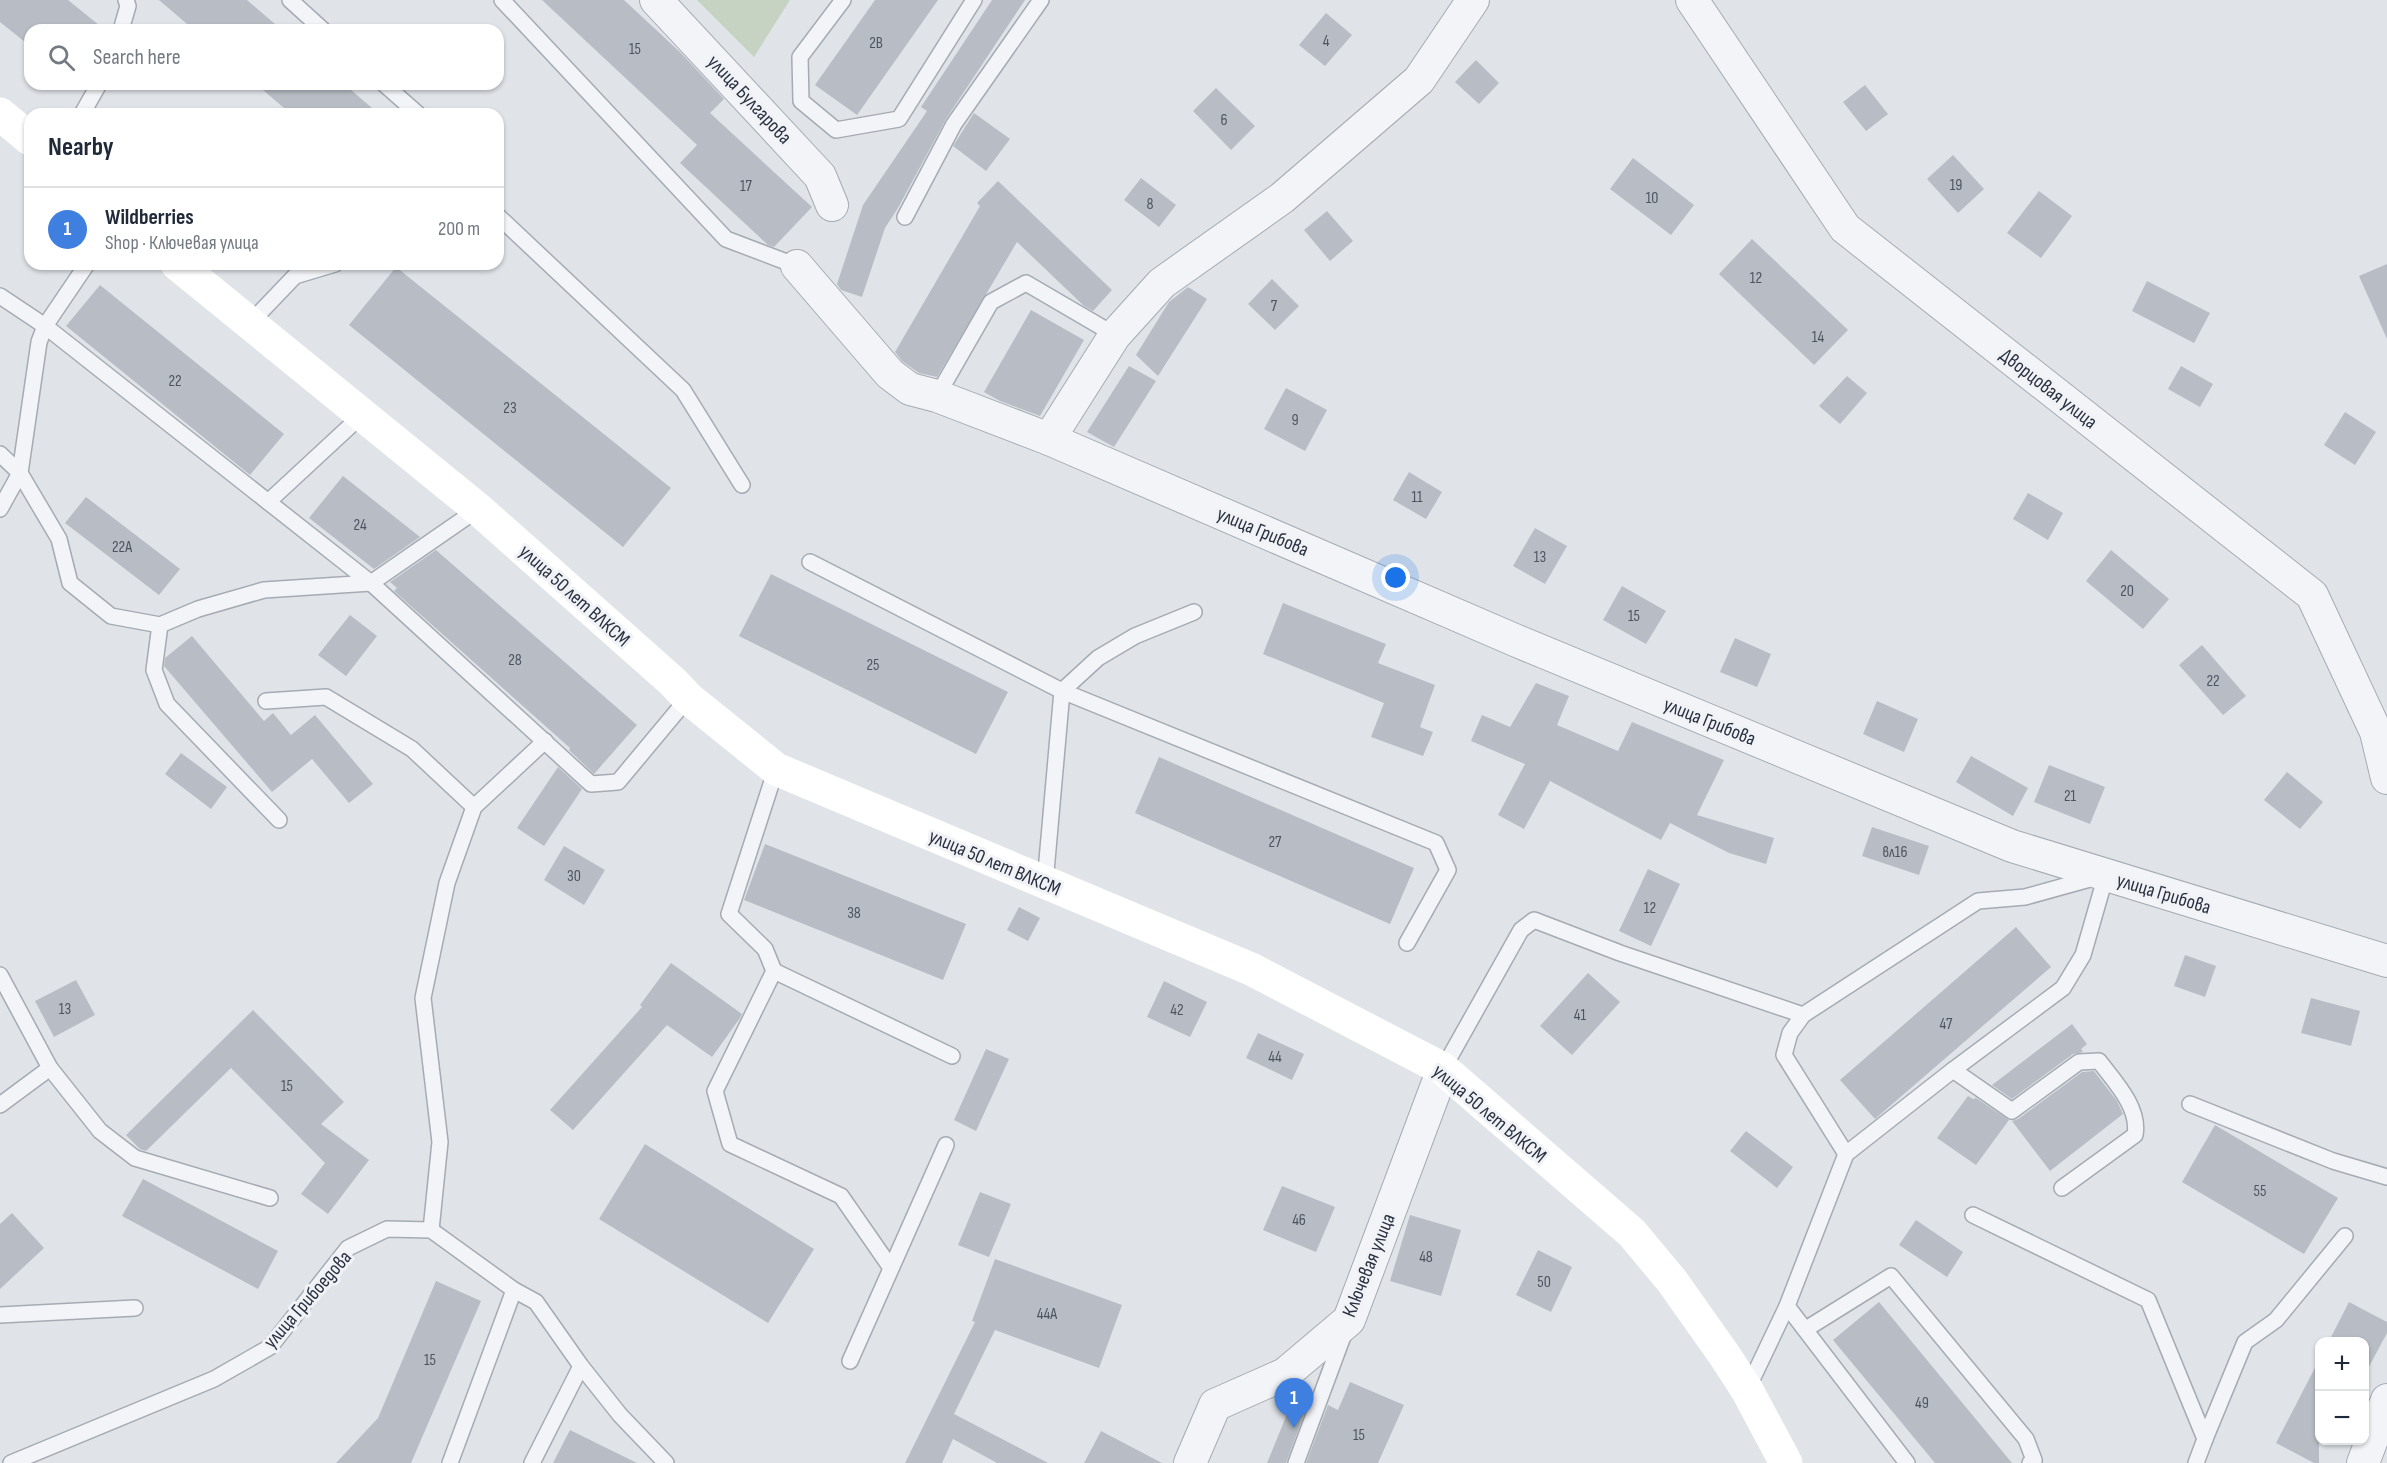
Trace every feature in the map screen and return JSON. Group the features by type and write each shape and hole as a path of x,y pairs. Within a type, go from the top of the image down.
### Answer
{"street":[{"name":"улица Булгарова","path":"656,0 820,176 832,205"},
{"path":"1049,439 1115,335 1162,283 1282,198 1419,80 1473,0"},
{"name":"Дворцовая улица","path":"1692,0 1845,228 2312,595 2376,732 2387,778"},
{"path":"0,114 24,134"},
{"path":"797,266 890,374 910,389 936,396"},
{"name":"улица 50 лет ВЛКСМ","path":"184,270 478,509 673,682 688,698 776,769 1251,969 1443,1070 1632,1233 1672,1281 1725,1356 1747,1390 1786,1463"},
{"name":"улица Грибова","path":"936,396 1049,439 1516,641 2012,846 2387,961"},
{"name":"Ключевая улица","path":"1190,1463 1215,1405 1285,1374 1349,1320 1443,1070"},
{"path":"2363,1463 2387,1400"}],"lane":[{"path":"123,24 128,6 126,0"},
{"path":"290,0 316,24"},
{"path":"502,0 726,239 797,266"},
{"path":"843,0 800,57 801,101 837,130 899,119 974,0"},
{"path":"905,217 954,124 1041,0"},
{"path":"85,108 96,90"},
{"path":"391,90 411,108"},
{"path":"504,222 683,390 742,485"},
{"path":"0,509 20,472 39,342 45,326 83,270"},
{"path":"249,324 295,276 316,270"},
{"path":"936,396 991,302 1026,283 1115,335"},
{"path":"0,296 45,326 371,582 591,784 605,785 618,782 688,698"},
{"path":"268,502 362,415"},
{"path":"0,454 20,472 59,539 70,582 111,616 160,625 198,609 264,590 371,582 478,509"},
{"path":"810,562 1062,691 1436,843 1448,870 1407,943"},
{"path":"1045,883 1062,691 1098,658 1135,636 1194,612"},
{"path":"160,625 154,670 167,704 279,820"},
{"path":"266,701 326,697 412,749 474,807"},
{"path":"545,741 474,807 447,883 423,998 440,1142 431,1230 514,1290 536,1302 620,1415 666,1463"},
{"path":"776,769 729,914 765,949 774,971 952,1056"},
{"path":"1846,1154 1784,1054 1790,1033 1803,1015 1978,901 2025,897 2106,875"},
{"path":"1747,1390 1787,1306 1846,1154 2063,988 2083,955 2106,875"},
{"path":"1443,1070 1521,930 1534,920 1803,1015"},
{"path":"774,971 715,1091 730,1144 841,1196 891,1268"},
{"path":"0,975 50,1068 100,1131 135,1158 270,1198"},
{"path":"1953,1070 2012,1111 2079,1062 2099,1061 2124,1094 2137,1124 2135,1135 2062,1188"},
{"path":"0,1105 50,1068"},
{"path":"2190,1104 2333,1161 2387,1177"},
{"path":"850,1361 946,1145"},
{"path":"1973,1215 2148,1300 2205,1439"},
{"name":"улица Грибоедова","path":"11,1463 214,1379 270,1347 348,1248 387,1229 431,1230"},
{"path":"2196,1463 2245,1342 2276,1320 2345,1236"},
{"path":"1806,1329 1891,1276 2026,1438 2034,1460 2030,1463"},
{"path":"450,1463 514,1290"},
{"path":"1787,1306 1907,1463"},
{"path":"0,1315 135,1308"},
{"path":"1296,1463 1349,1320"},
{"path":"531,1463 582,1366"}],"green space":[{"path":"697,0 790,0 754,57"}],"building":[{"path":"0,0 68,0 98,24 24,24 24,41 0,22"},
{"path":"159,0 247,0 275,24 187,24"},
{"path":"542,0 624,0 681,53 724,99 710,113 812,207 774,247 768,245 680,163 697,145"},
{"path":"875,0 938,0 857,115 815,85"},
{"path":"992,0 1025,0 946,119 885,228 862,297 841,290 837,284 863,205 927,111 921,107"},
{"path":"1326,13 1352,35 1325,66 1299,45"},
{"path":"1476,60 1499,83 1479,104 1455,82"},
{"path":"1865,85 1888,114 1866,131 1843,102"},
{"path":"1216,88 1255,126 1231,150 1193,111"},
{"path":"263,90 351,90 372,108 284,108"},
{"path":"974,113 1010,139 986,171 953,146"},
{"path":"1953,155 1984,189 1958,213 1927,179"},
{"path":"1633,158 1694,205 1671,235 1610,189"},
{"path":"1141,178 1176,205 1159,227 1124,200"},
{"path":"998,181 1112,290 1093,311 1084,306 1017,242 937,377 919,373 902,361 895,352 980,206 977,203"},
{"path":"2039,191 2072,216 2041,258 2007,233"},
{"path":"1327,211 1353,241 1330,261 1304,230"},
{"path":"1752,239 1848,330 1814,365 1719,274"},
{"path":"2387,264 2387,339 2359,276"},
{"path":"394,270 400,270 671,488 623,547 349,325"},
{"path":"1272,279 1299,306 1275,330 1248,304"},
{"path":"2147,281 2210,313 2194,343 2132,311"},
{"path":"100,285 284,434 250,475 66,326"},
{"path":"1188,287 1207,299 1158,376 1136,355 1169,302"},
{"path":"1031,310 1084,340 1040,416 1000,401 984,392"},
{"path":"1129,366 1156,381 1114,447 1087,432"},
{"path":"2181,366 2213,384 2200,407 2168,389"},
{"path":"1847,376 1867,393 1840,424 1819,406"},
{"path":"1286,388 1327,410 1305,451 1264,429"},
{"path":"2345,412 2376,432 2355,465 2324,445"},
{"path":"1409,472 1442,492 1426,519 1393,500"},
{"path":"343,476 420,537 374,569 309,518"},
{"path":"2028,493 2063,513 2048,540 2013,519"},
{"path":"86,497 180,569 159,595 65,523"},
{"path":"1535,528 1567,546 1545,584 1513,566"},
{"path":"436,550 637,725 594,774 569,750 570,748 394,591 397,588 390,582"},
{"path":"2111,550 2169,599 2143,629 2086,581"},
{"path":"771,574 1008,692 976,754 739,636"},
{"path":"1622,586 1666,611 1646,644 1603,620"},
{"path":"1283,603 1386,644 1378,663 1435,685 1420,727 1433,732 1423,756 1371,737 1384,703 1263,654"},
{"path":"350,615 377,636 346,676 318,655"},
{"path":"192,636 264,721 273,713 291,735 315,715 373,784 349,803 312,759 272,792 164,666 165,658"},
{"path":"1735,638 1771,654 1757,687 1720,672"},
{"path":"2202,645 2246,696 2223,715 2179,665"},
{"path":"1536,683 1569,696 1557,725 1618,751 1632,722 1724,760 1697,815 1774,838 1766,864 1729,853 1670,823 1661,840 1550,781 1524,829 1498,815 1525,764 1471,741 1482,715 1510,727"},
{"path":"1877,701 1918,719 1904,752 1863,734"},
{"path":"181,753 227,787 211,809 165,774"},
{"path":"1971,756 2028,788 2013,816 1956,782"},
{"path":"1159,757 1414,868 1390,924 1135,813"},
{"path":"2049,765 2105,787 2090,824 2034,802"},
{"path":"558,767 582,789 544,846 517,828"},
{"path":"2287,772 2323,802 2300,829 2264,800"},
{"path":"1872,827 1929,846 1919,875 1862,856"},
{"path":"765,844 966,924 943,980 744,900"},
{"path":"564,846 605,870 584,905 544,880"},
{"path":"1648,869 1680,884 1651,946 1619,931"},
{"path":"1019,907 1040,918 1028,941 1007,930"},
{"path":"2016,927 2051,967 1875,1119 1840,1080"},
{"path":"2185,955 2216,966 2205,997 2174,986"},
{"path":"671,963 742,1014 740,1018 712,1057 667,1025 573,1130 550,1110 642,1007 640,1005"},
{"path":"1588,973 1620,1002 1572,1055 1540,1026"},
{"path":"76,980 95,1015 54,1037 35,1001"},
{"path":"1164,981 1207,1002 1190,1037 1147,1017"},
{"path":"2311,998 2360,1011 2351,1046 2301,1033"},
{"path":"253,1010 344,1102 321,1124 369,1160 328,1214 301,1194 325,1163 231,1068 146,1151 140,1149 126,1135"},
{"path":"2072,1024 2087,1044 2081,1049 2083,1052 2073,1054 2012,1099 1992,1085"},
{"path":"1258,1033 1304,1054 1292,1080 1246,1058"},
{"path":"986,1049 1009,1059 976,1131 954,1120"},
{"path":"2094,1071 2117,1101 2123,1114 2050,1171 2012,1121 2018,1119 2082,1072"},
{"path":"1968,1096 1976,1098 2009,1120 1976,1165 1937,1138"},
{"path":"2215,1125 2338,1198 2304,1254 2182,1182"},
{"path":"1746,1131 1793,1167 1777,1188 1730,1151"},
{"path":"645,1144 814,1249 768,1323 599,1219"},
{"path":"143,1179 278,1251 258,1289 122,1216"},
{"path":"1282,1186 1335,1207 1316,1252 1263,1230"},
{"path":"980,1192 1011,1204 989,1257 958,1245"},
{"path":"12,1213 44,1248 0,1289 0,1224"},
{"path":"1410,1215 1461,1230 1441,1296 1390,1281"},
{"path":"1916,1220 1963,1252 1947,1277 1899,1245"},
{"path":"1538,1250 1572,1267 1551,1312 1516,1295"},
{"path":"995,1259 1122,1305 1099,1368 995,1330 954,1414 1048,1463 997,1463 953,1439 942,1463 905,1463 975,1322 972,1321"},
{"path":"436,1281 481,1301 411,1463 336,1463 378,1418"},
{"path":"1879,1302 2012,1463 1935,1463 1833,1340"},
{"path":"2349,1302 2387,1322 2387,1333 2369,1367 2369,1337 2331,1337"},
{"path":"2315,1368 2315,1445 2319,1445 2319,1463 2314,1463 2276,1443"},
{"path":"1350,1382 1404,1405 1378,1463 1306,1463 1328,1405 1338,1410"},
{"path":"1296,1392 1310,1398 1286,1463 1267,1463"},
{"path":"570,1430 637,1463 553,1463"},
{"path":"1101,1431 1162,1463 1084,1463"}],"place":[{"name":"Wildberries","path":"1294,1428"}]}
